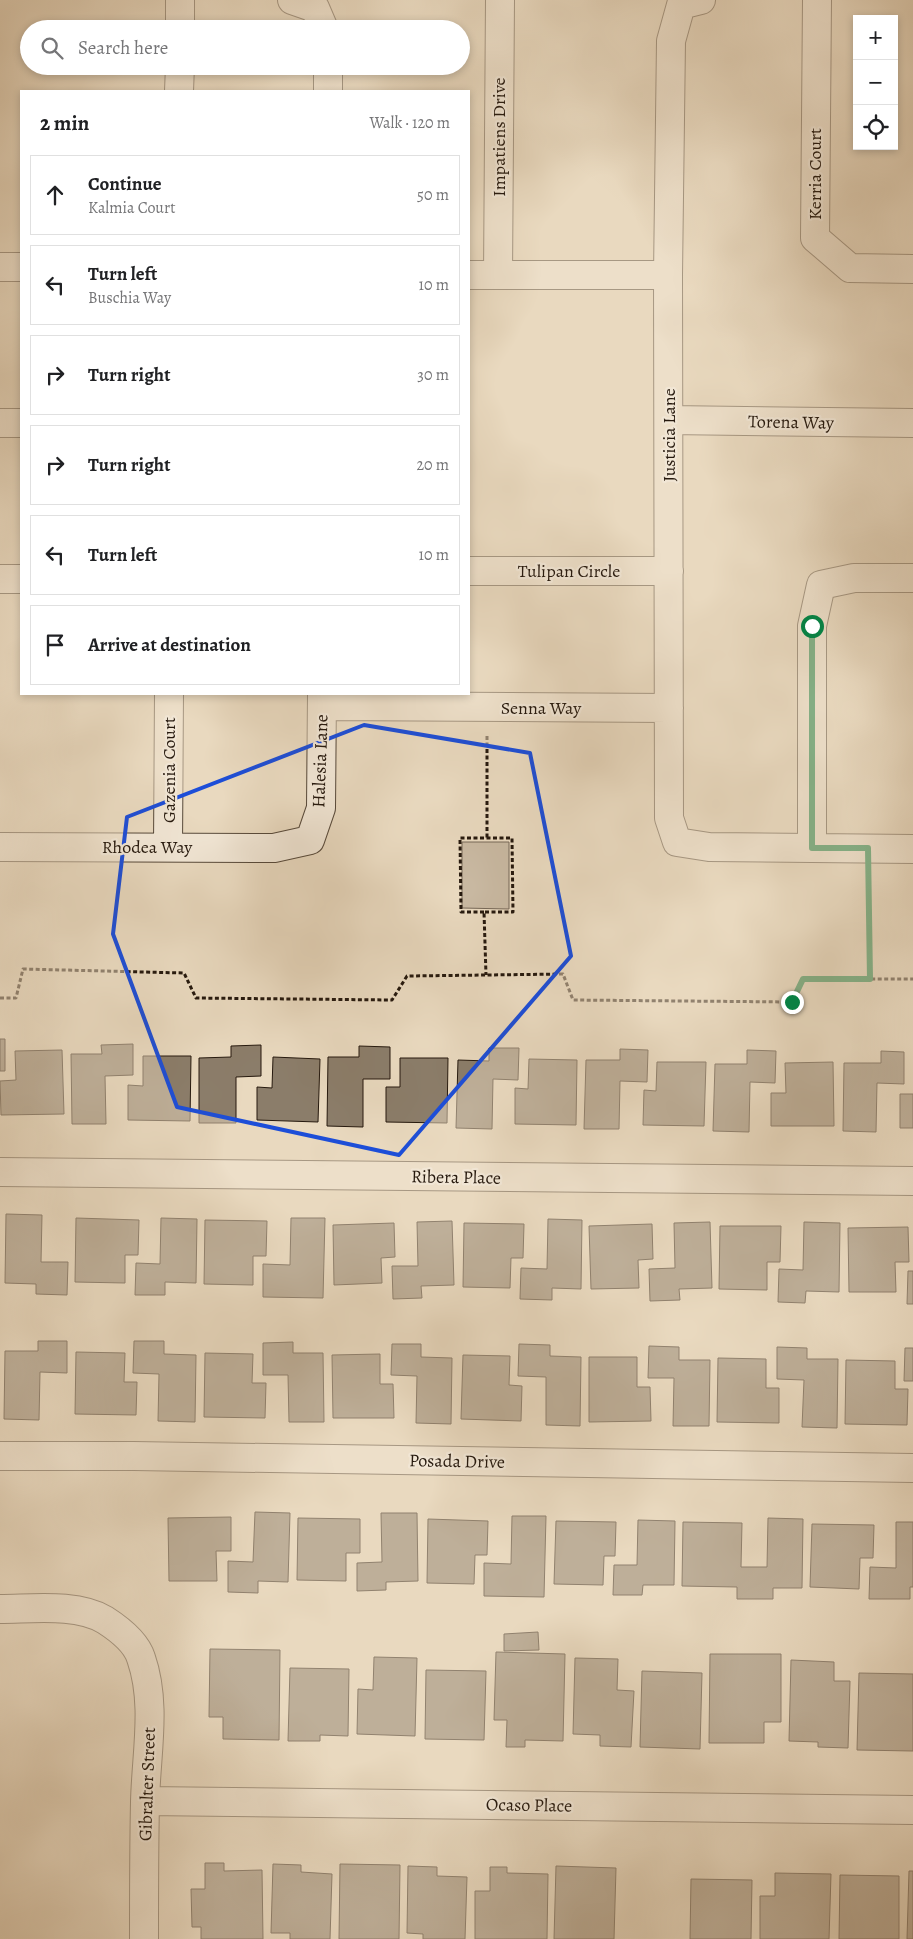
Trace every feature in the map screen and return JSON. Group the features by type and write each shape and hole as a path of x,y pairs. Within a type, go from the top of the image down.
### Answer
{"street":[{"path":"180,0 180,20"},
{"name":"Impatiens Drive","path":"498,275 500,0"},
{"name":"Justicia Lane","path":"701,0 681,5 671,41 668,275 669,818 677,842 709,847 812,848"},
{"name":"Kerria Court","path":"817,0 815,238 850,268 913,269"},
{"path":"298,2 315,8 320,20"},
{"path":"180,75 180,90"},
{"path":"328,75 328,90"},
{"path":"0,267 20,267"},
{"path":"470,275 668,275"},
{"name":"Torena Way","path":"668,420 913,423"},
{"path":"0,423 20,423"},
{"name":"Tulipan Circle","path":"470,571 669,571"},
{"path":"0,578 20,579"},
{"path":"913,578 854,578 821,585 812,626 812,848 913,848"},
{"name":"Gazenia Court","path":"168,847 169,695"},
{"name":"Senna Way","path":"322,700 487,708 669,708"},
{"name":"Halesia Lane","path":"294,844 310,840 321,808 322,700"},
{"name":"Rhodea Way","path":"0,847 274,848 294,844"},
{"name":"Ribera Place","path":"0,1172 913,1181"},
{"name":"Posada Drive","path":"0,1456 154,1456 913,1468"},
{"name":"Gibralter Street","path":"0,1610 74,1609 103,1619 126,1636 140,1656 148,1686 150,1715 145,1800 144,1939"},
{"name":"Ocaso Place","path":"145,1800 913,1810"}],"path":[{"path":"487,708 487,838"},
{"path":"460,838 512,838 512,912 484,912 460,912 460,838"},
{"path":"868,848 870,979"},
{"path":"484,912 486,975"},
{"path":"0,998 16,998 23,970 184,973 196,998 392,1000 407,976 563,974 573,1000 792,1002 803,979 913,979"}],"highlighted area":[{"path":"364,725 530,753 571,956 399,1155 177,1107 113,934 127,817"}],"shaded area":[{"path":"462,842 509,842 509,909 462,908"}],"building":[{"path":"0,1039 5,1039 5,1071 0,1071"},
{"path":"133,1044 133,1075 105,1076 106,1124 72,1124 71,1054 102,1054 101,1045"},
{"path":"261,1045 261,1076 236,1077 236,1123 199,1123 199,1058 231,1057 231,1046"},
{"path":"359,1046 390,1047 390,1079 363,1079 363,1127 327,1126 328,1057 359,1057"},
{"path":"489,1048 519,1048 518,1080 493,1079 492,1129 456,1128 458,1060 489,1061"},
{"path":"620,1049 648,1050 647,1082 620,1081 619,1129 584,1129 586,1060 620,1060"},
{"path":"62,1050 64,1114 1,1115 0,1081 16,1080 15,1051"},
{"path":"747,1050 776,1051 775,1083 750,1082 749,1132 713,1131 715,1064 747,1064"},
{"path":"881,1051 904,1052 904,1084 877,1083 876,1132 843,1131 844,1063 881,1063"},
{"path":"143,1056 191,1056 190,1121 128,1120 128,1085 143,1086"},
{"path":"273,1057 320,1059 318,1122 257,1120 257,1087 272,1088"},
{"path":"400,1058 448,1058 447,1123 386,1122 386,1087 400,1087"},
{"path":"529,1059 577,1060 576,1125 515,1124 515,1088 528,1089"},
{"path":"657,1062 706,1062 704,1126 643,1125 644,1090 656,1091"},
{"path":"833,1062 834,1126 771,1126 771,1093 786,1093 785,1063"},
{"path":"900,1094 913,1094 913,1128 900,1128"},
{"path":"6,1214 42,1215 41,1262 68,1262 67,1295 36,1294 36,1284 5,1283"},
{"path":"76,1218 139,1220 138,1255 125,1255 125,1283 75,1282"},
{"path":"161,1218 197,1219 196,1283 165,1282 165,1295 135,1295 136,1263 160,1264"},
{"path":"291,1218 325,1218 323,1298 263,1297 263,1264 290,1265"},
{"path":"548,1219 582,1220 581,1289 552,1288 552,1300 520,1299 521,1268 547,1269"},
{"path":"205,1220 267,1221 266,1256 253,1256 253,1285 204,1284"},
{"path":"452,1221 454,1285 421,1286 422,1298 393,1299 392,1266 418,1266 417,1222"},
{"path":"710,1222 712,1288 679,1289 680,1300 650,1301 649,1269 675,1268 674,1223"},
{"path":"804,1222 840,1223 839,1292 806,1291 805,1303 778,1302 779,1269 803,1270"},
{"path":"394,1223 395,1257 381,1258 382,1283 334,1285 333,1225"},
{"path":"464,1223 524,1224 523,1258 511,1258 510,1288 463,1287"},
{"path":"652,1224 653,1259 638,1260 639,1288 591,1289 589,1226"},
{"path":"720,1226 781,1226 780,1262 767,1262 767,1290 719,1289"},
{"path":"908,1227 909,1262 895,1262 896,1292 849,1292 848,1228"},
{"path":"908,1271 913,1271 913,1304 907,1304"},
{"path":"38,1341 67,1341 67,1373 40,1372 39,1420 4,1419 5,1351 38,1351"},
{"path":"134,1341 164,1341 164,1354 196,1355 195,1422 158,1421 159,1374 133,1373"},
{"path":"293,1342 293,1353 323,1353 324,1422 289,1422 288,1375 263,1375 263,1343"},
{"path":"392,1344 421,1344 421,1357 452,1358 451,1424 416,1423 417,1376 391,1375"},
{"path":"519,1344 550,1345 550,1356 581,1357 580,1426 546,1425 546,1377 518,1376"},
{"path":"649,1346 679,1347 679,1360 710,1360 709,1426 673,1426 674,1378 648,1378"},
{"path":"777,1347 807,1348 807,1359 838,1359 837,1428 802,1427 804,1380 777,1379"},
{"path":"905,1348 913,1348 913,1381 904,1381"},
{"path":"76,1352 125,1353 124,1382 137,1382 136,1415 75,1414"},
{"path":"205,1353 253,1354 252,1383 266,1383 265,1418 204,1417"},
{"path":"380,1354 380,1384 393,1384 394,1418 333,1418 332,1355"},
{"path":"463,1355 510,1356 509,1385 522,1386 521,1421 461,1419"},
{"path":"589,1357 637,1357 637,1387 650,1387 651,1421 589,1422"},
{"path":"718,1358 766,1359 766,1388 779,1388 779,1423 717,1422"},
{"path":"846,1360 895,1361 895,1389 908,1389 907,1425 845,1424"},
{"path":"255,1512 290,1513 288,1582 258,1581 258,1593 228,1592 228,1561 253,1562"},
{"path":"381,1513 417,1513 418,1581 386,1582 386,1590 357,1591 357,1563 382,1562"},
{"path":"512,1516 546,1516 544,1597 484,1596 484,1563 511,1564"},
{"path":"231,1517 231,1551 216,1551 217,1581 169,1581 168,1518"},
{"path":"298,1518 360,1519 360,1553 346,1553 346,1581 297,1580"},
{"path":"768,1518 803,1519 802,1588 773,1588 773,1599 737,1599 737,1587 682,1586 683,1522 742,1523 741,1567 767,1567"},
{"path":"428,1519 488,1521 487,1555 475,1555 474,1584 427,1583"},
{"path":"638,1520 675,1521 674,1585 643,1585 642,1595 613,1595 614,1565 637,1565"},
{"path":"556,1521 616,1522 615,1556 604,1556 603,1585 554,1584"},
{"path":"896,1522 913,1522 913,1587 910,1587 910,1599 869,1599 870,1567 896,1568"},
{"path":"812,1524 874,1525 873,1558 860,1558 859,1589 810,1587"},
{"path":"538,1632 539,1650 504,1651 504,1634"},
{"path":"210,1649 280,1650 279,1740 223,1739 223,1717 209,1717"},
{"path":"496,1652 565,1654 563,1741 525,1740 525,1747 506,1747 507,1720 494,1720"},
{"path":"710,1654 781,1654 781,1722 764,1722 764,1743 709,1743"},
{"path":"374,1657 417,1658 415,1736 357,1734 358,1689 373,1690"},
{"path":"575,1658 618,1659 617,1690 634,1691 631,1747 600,1746 600,1735 573,1734"},
{"path":"791,1660 834,1662 834,1681 850,1681 848,1748 818,1747 818,1742 789,1741"},
{"path":"290,1668 349,1669 348,1736 320,1735 320,1741 288,1741"},
{"path":"426,1670 486,1671 484,1740 425,1739"},
{"path":"642,1671 702,1673 700,1749 640,1747"},
{"path":"859,1673 913,1674 913,1751 857,1750"},
{"path":"205,1863 224,1863 224,1871 262,1870 263,1939 201,1939 201,1927 192,1927 191,1889 205,1889"},
{"path":"273,1864 301,1865 301,1872 332,1874 330,1939 290,1939 290,1933 271,1933"},
{"path":"340,1864 400,1865 399,1939 339,1939"},
{"path":"408,1866 437,1867 437,1876 467,1877 465,1939 423,1939 423,1934 407,1933"},
{"path":"556,1866 616,1868 614,1939 554,1939"},
{"path":"490,1867 507,1867 507,1873 548,1874 547,1939 475,1939 475,1891 490,1891"},
{"path":"909,1871 913,1871 913,1939 907,1939"},
{"path":"775,1873 831,1874 829,1939 760,1939 760,1896 775,1896"},
{"path":"840,1875 899,1876 899,1939 839,1939"},
{"path":"691,1879 752,1880 751,1939 690,1939"}],"route":[{"path":"792,1002 803,979 870,979 868,848 812,848 812,626"}]}
